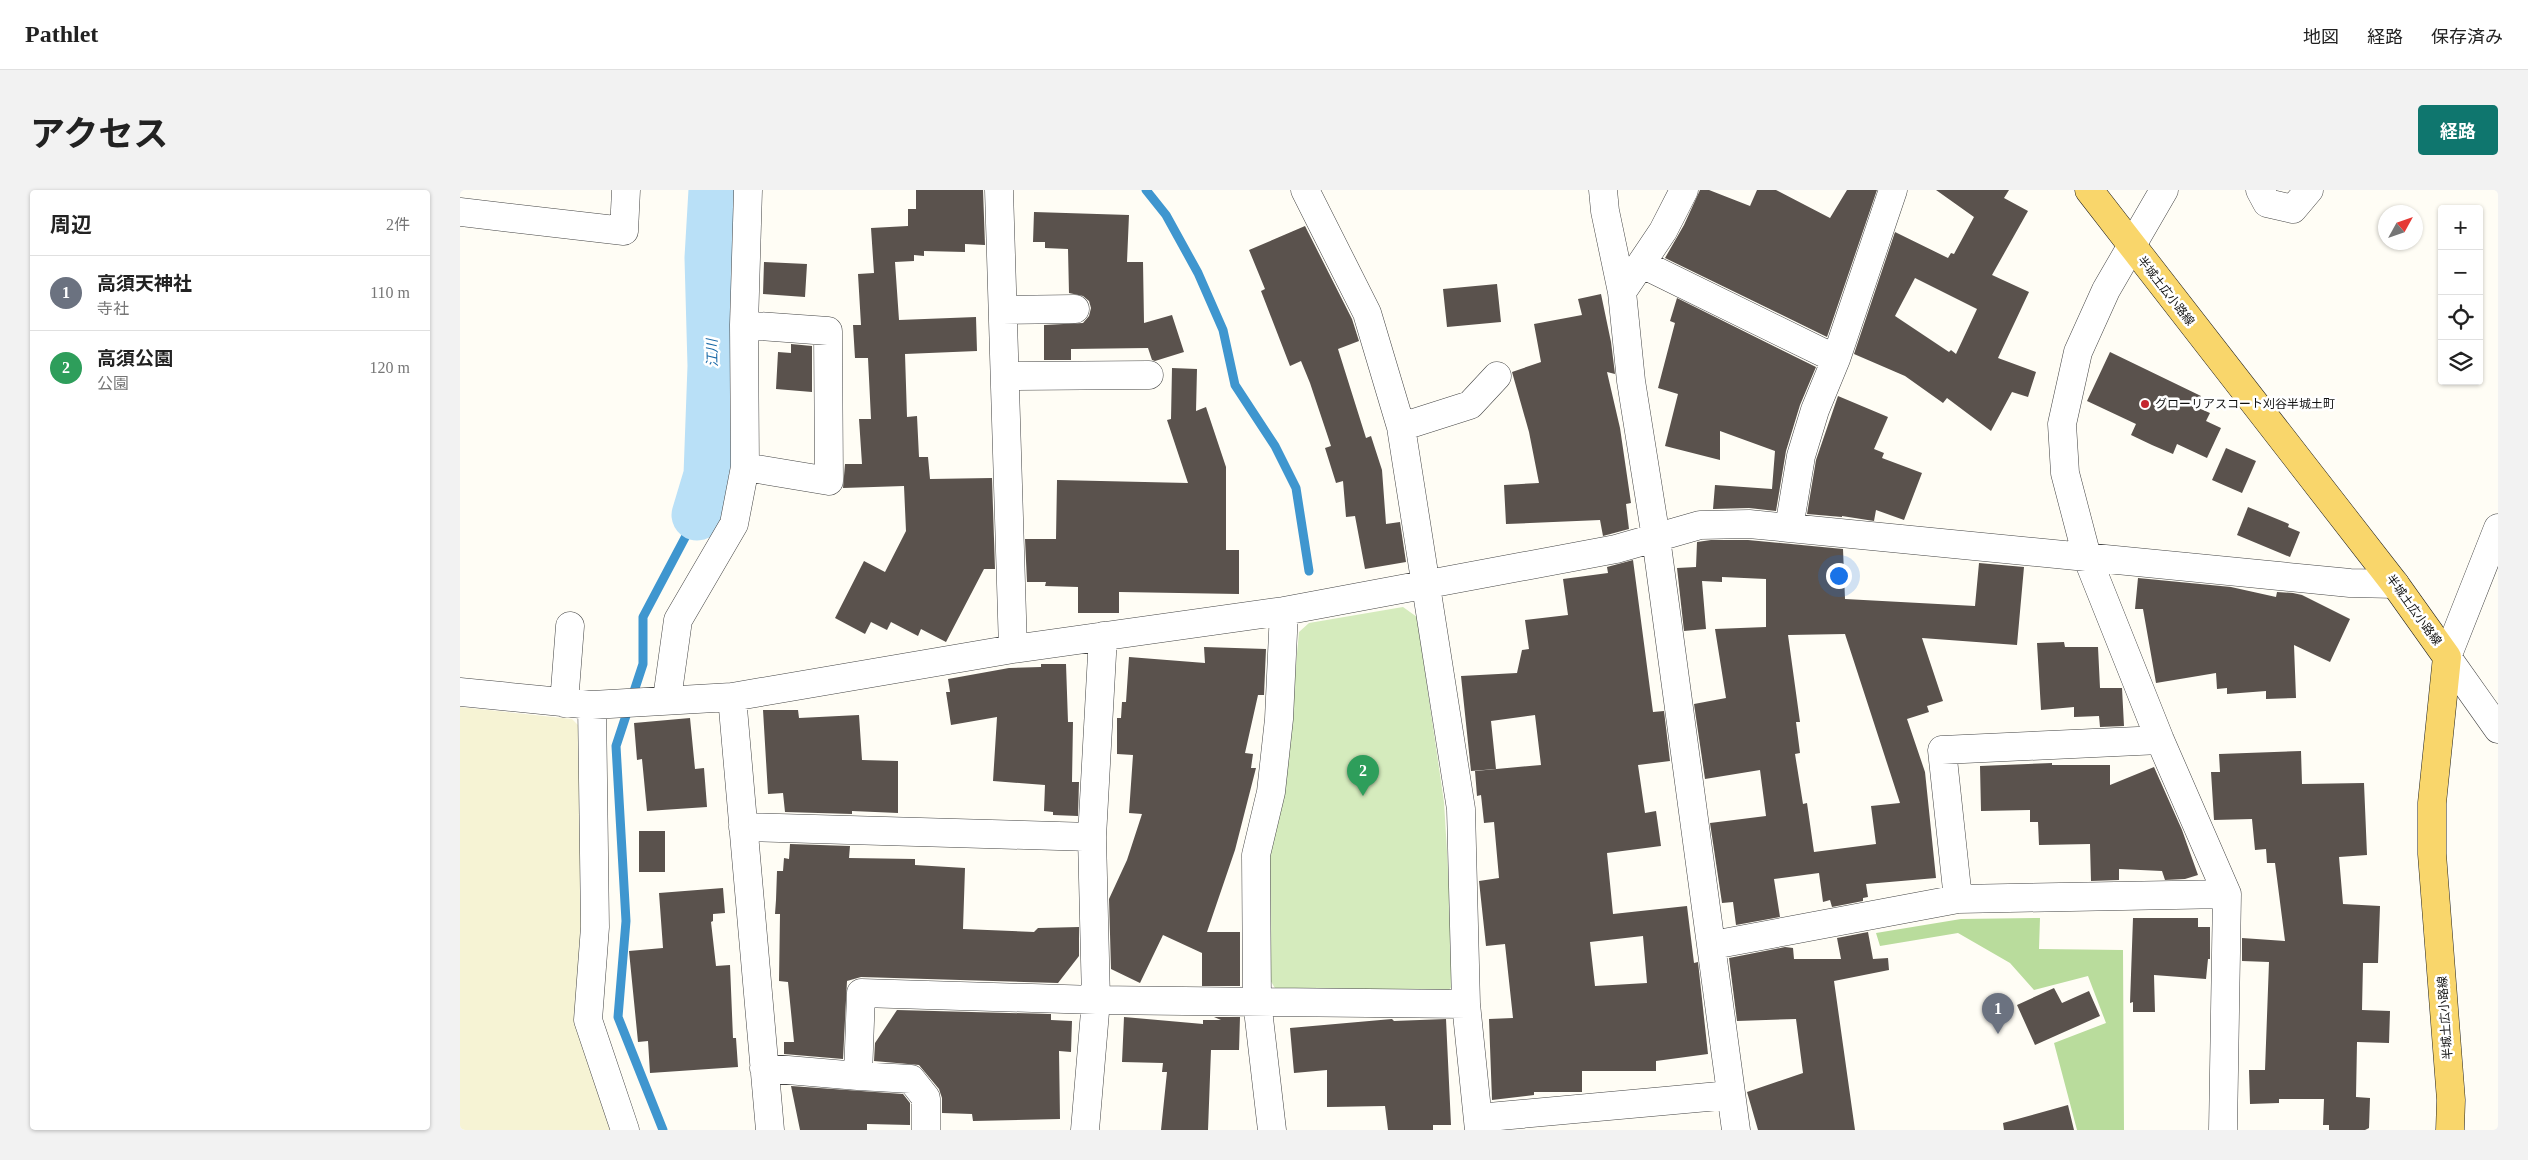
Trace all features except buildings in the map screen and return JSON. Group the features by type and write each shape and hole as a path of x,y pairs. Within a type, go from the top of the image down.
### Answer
{"main road":[{"name":"半城土広小路線","path":"2088,190 2396,584 2447,657 2432,803 2432,854 2451,1100 2450,1130"}],"street":[{"path":"460,212 624,231 626,190"},
{"path":"667,699 678,620 734,524 745,466 744,325 748,190"},
{"path":"999,190 1013,649"},
{"path":"1305,190 1367,313 1400,427 1461,809 1466,1004 1478,1124 1730,1095"},
{"path":"1603,190 1605,211 1622,292 1631,381 1656,538 1736,1130"},
{"path":"1622,292 1642,264 1684,190"},
{"path":"1790,528 1801,456 1814,410 1836,359 1893,190"},
{"path":"2164,190 2106,290 2078,352 2062,424 2065,473 2087,557 2160,740 2227,894 2223,1130"},
{"path":"2260,190 2267,203 2301,200"},
{"path":"1642,264 1836,359"},
{"path":"1003,310 1075,309"},
{"path":"744,325 828,331 829,481 745,466"},
{"path":"1005,376 1149,375"},
{"path":"1400,427 1470,405 1497,376"},
{"path":"460,692 564,703 592,704 732,697 1013,649 1284,611 1616,549 1700,525 1749,524 2350,583 2396,584"},
{"path":"2498,528 2447,657 2498,729"},
{"path":"1272,1130 1257,1001 1256,855 1271,792 1278,719 1284,611"},
{"path":"564,703 570,626"},
{"path":"1085,1130 1096,1000 1092,837 1103,636"},
{"path":"732,697 770,1130"},
{"path":"592,704 595,927 588,1020 625,1130"},
{"path":"1958,899 1942,750 2160,740"},
{"path":"743,827 1092,837"},
{"path":"1712,945 1958,899 2227,894"},
{"path":"858,1076 861,993 1096,1000 1466,1004"},
{"path":"764,1068 911,1079 926,1098 926,1130"}],"shaded area":[{"path":"460,707 572,719 581,728 583,926 576,1020 610,1130 460,1130"}],"green space":[{"path":"1403,607 1417,617 1444,802 1455,983 1447,992 1276,990 1269,978 1269,854 1290,730 1299,632 1309,623"},
{"path":"2040,918 2039,949 2123,950 2124,1130 2077,1130 2054,1043 2106,1023 2088,976 2034,990 2010,963 1958,933 1880,946 1876,933 1961,919"}],"waterway":[{"name":"江川","path":"697,515 709,475 713,366 710,258 714,190"},
{"path":"1146,190 1166,215 1198,273 1223,330 1235,385 1275,446 1296,488 1309,571"},
{"path":"663,1130 618,1017 626,921 616,746 643,664 643,617 697,515"}],"place":[{"name":"グローリアスコート刈谷半城土町","path":"2145,404"},
{"name":"高須公園","path":"1363,796"},
{"name":"高須天神社","path":"1998,1034"}]}
